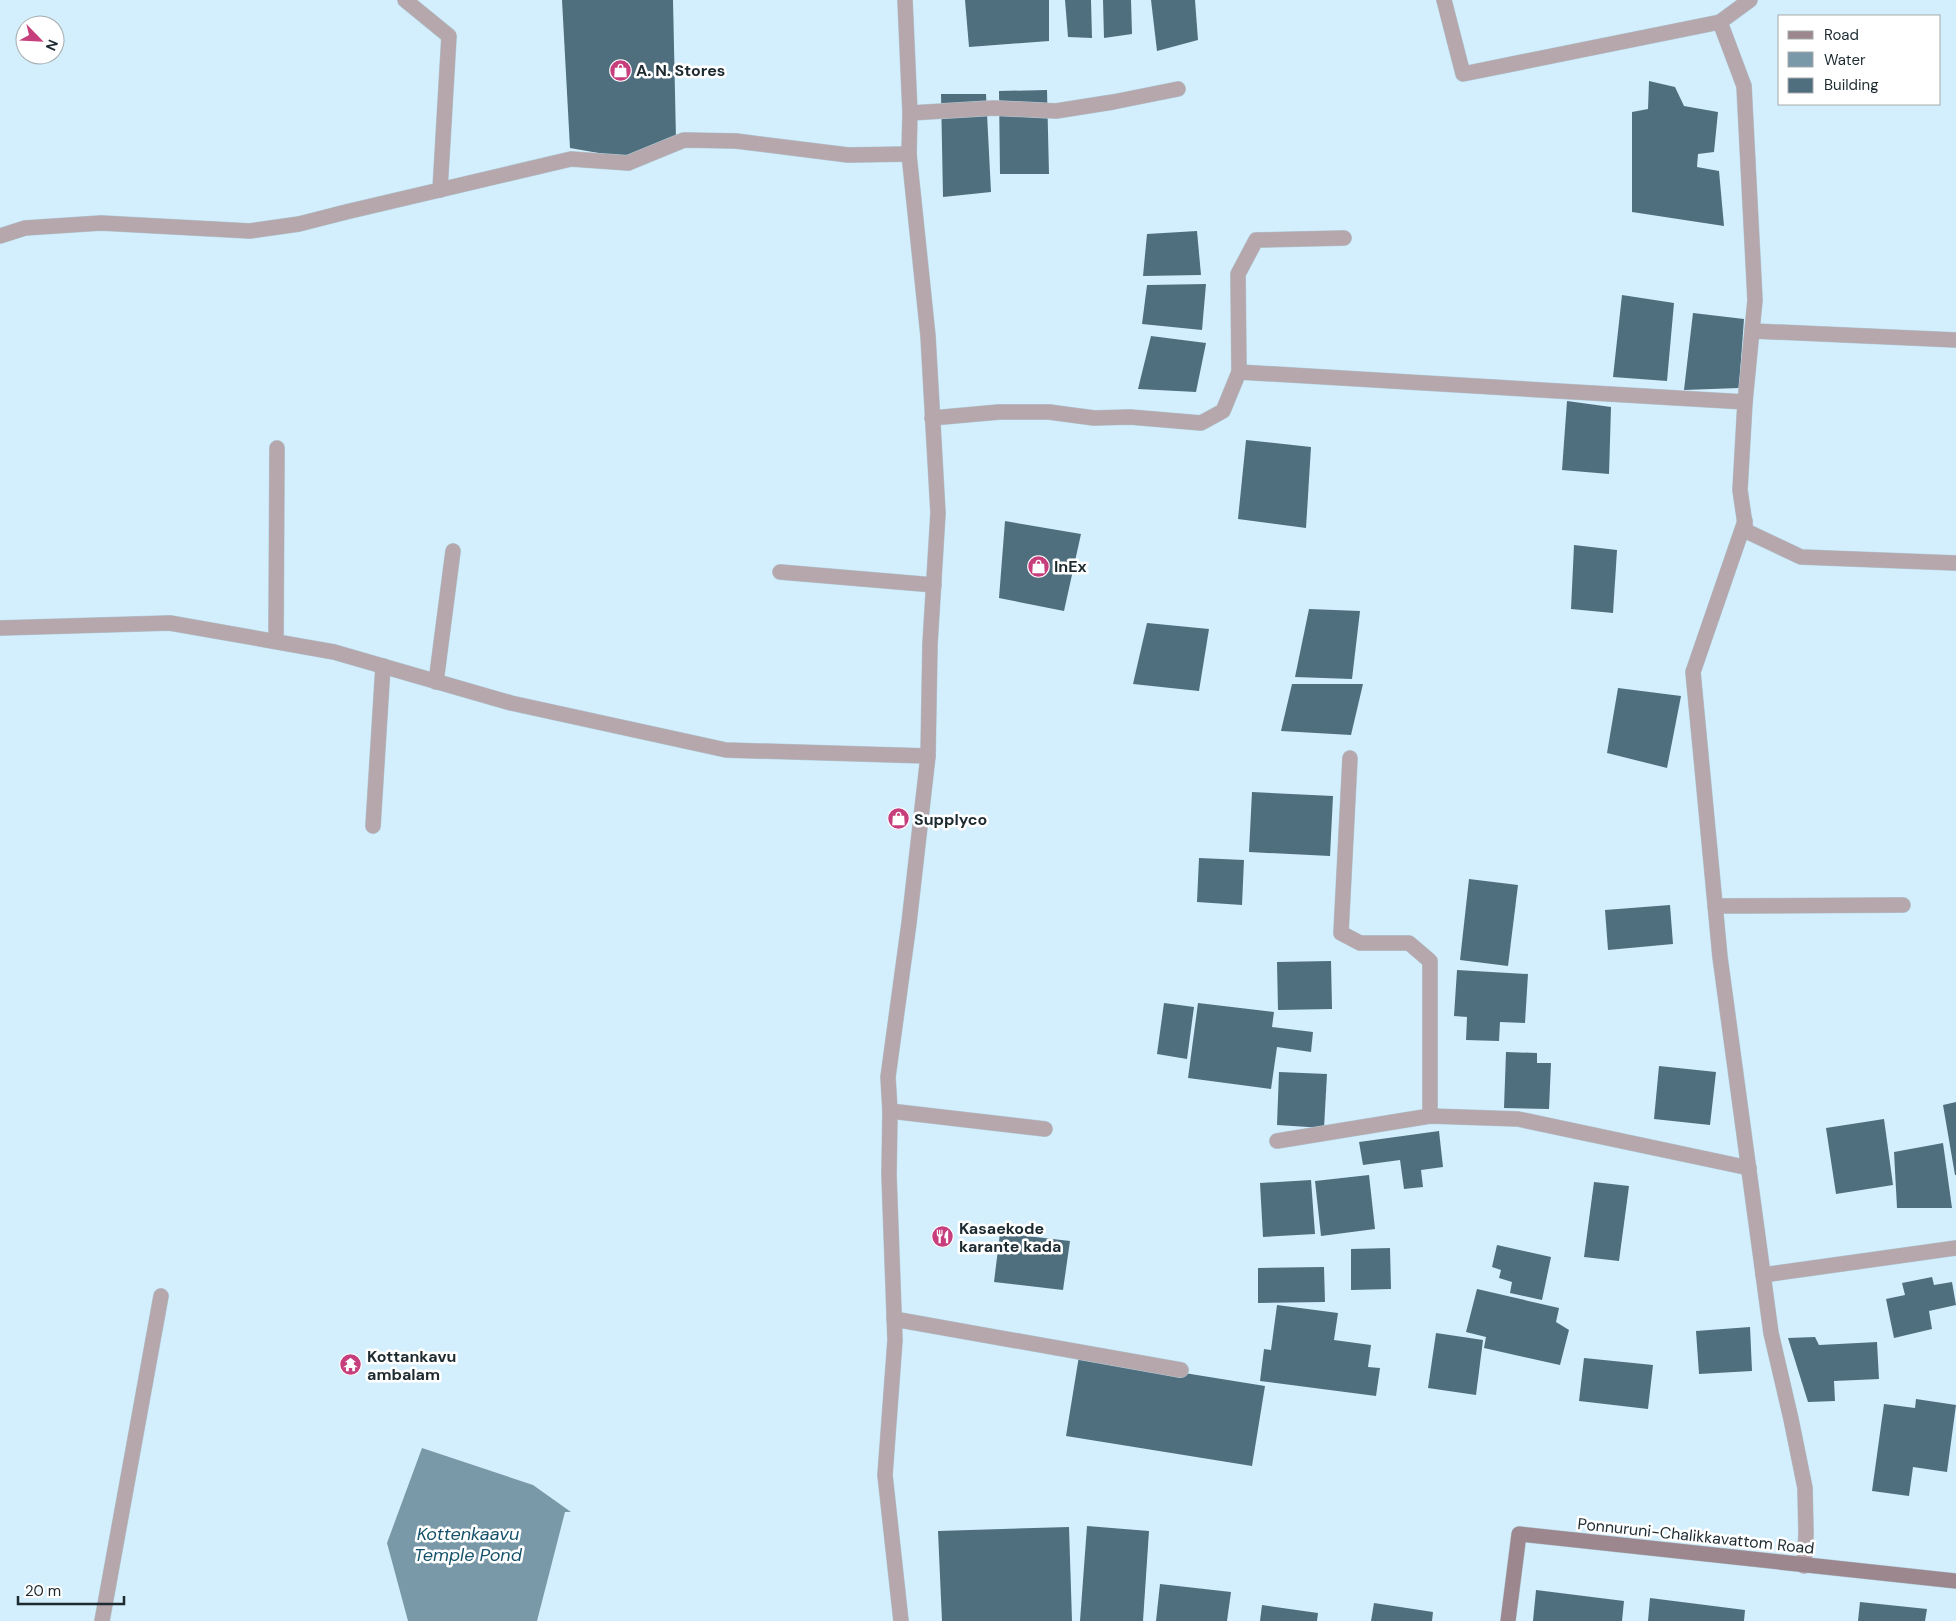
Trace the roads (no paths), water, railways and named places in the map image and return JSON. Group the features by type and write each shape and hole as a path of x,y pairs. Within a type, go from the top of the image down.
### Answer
{"street":[{"path":"405,0 449,36 440,190"},
{"path":"901,1621 885,1476 895,1340 888,1175 890,1111 888,1077 909,923 928,756 938,514 928,336 909,154 910,113 905,0"},
{"path":"1444,0 1463,74 1720,22 1750,0"},
{"path":"1720,22 1744,86 1755,300 1740,490 1746,531 1801,557 1956,563"},
{"path":"910,113 994,108 1056,111 1113,102 1178,88"},
{"path":"0,236 25,228 100,223 250,231 300,224 571,159 628,163 684,140 736,141 848,155 909,154"},
{"path":"932,418 999,412 1049,412 1094,418 1130,417 1201,423 1223,411 1239,372 1238,274 1256,240 1344,238"},
{"path":"1752,331 1956,340"},
{"path":"1239,372 1746,402"},
{"path":"276,642 277,448"},
{"path":"1744,520 1693,672 1720,957 1750,1168 1763,1276 1771,1333 1805,1488 1806,1534 1804,1566"},
{"path":"436,682 453,551"},
{"path":"780,572 934,586"},
{"path":"0,628 170,623 334,652 511,703 726,750 928,756"},
{"path":"373,826 383,666"},
{"path":"1350,758 1341,933 1360,943 1409,943 1430,961 1430,1116"},
{"path":"1715,906 1903,905"},
{"path":"890,1111 1045,1129"},
{"path":"1277,1141 1430,1116 1518,1119 1750,1168"},
{"path":"1763,1276 1956,1248"},
{"path":"102,1621 161,1296"},
{"path":"894,1320 1181,1370"},
{"name":"Ponnuruni-Chalikkavattom Road","path":"1508,1621 1519,1534 1956,1581"}],"water":[{"name":"Kottenkaavu Temple Pond","path":"422,1448 533,1485 571,1512 565,1512 537,1621 408,1621 387,1543"}],"place":[{"name":"A. N. Stores","path":"620,70"},
{"name":"InEx","path":"1038,566"},
{"name":"Supplyco","path":"898,819"},
{"name":"Kasaekode karante kada","path":"943,1237"},
{"name":"Kottankavu ambalam","path":"351,1365"}]}
